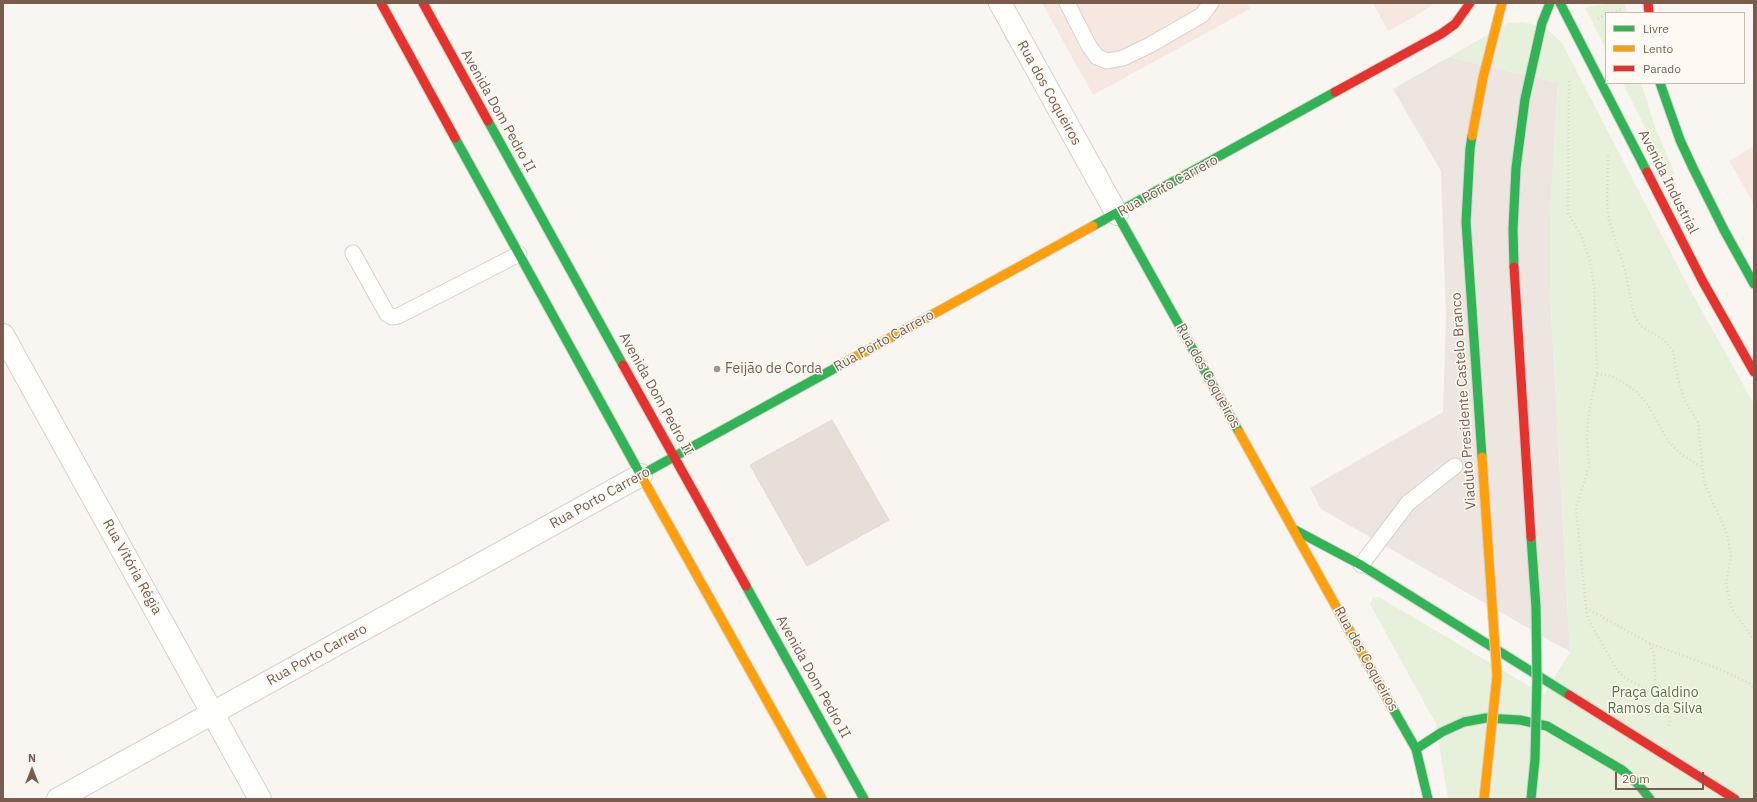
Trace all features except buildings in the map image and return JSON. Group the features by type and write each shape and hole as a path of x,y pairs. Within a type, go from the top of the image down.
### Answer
{"main road":[{"path":"381,3 819,796"},
{"name":"Avenida Dom Pedro II","path":"423,3 864,799"},
{"name":"Rua Porto Carrero","path":"641,475 1441,34 1456,24 1470,3"},
{"name":"Viaduto Presidente Castelo Branco","path":"1484,799 1497,676 1466,222 1470,149 1483,78 1502,3"},
{"path":"1531,799 1535,759 1538,678 1536,607 1515,287 1513,229 1516,168 1525,99 1542,23 1550,3"},
{"name":"Avenida Industrial","path":"1560,3 1702,280 1754,372"},
{"name":"Avenida Industrial","path":"1660,84 1680,140 1693,168 1724,230 1754,284"},
{"name":"Rua dos Coqueiros","path":"1116,214 1295,530 1416,749 1428,799"},
{"path":"1295,530 1361,565 1735,799"},
{"path":"1416,749 1442,732 1464,722 1486,718 1520,720 1547,726 1574,740 1622,770 1638,784 1650,799"},
{"path":"850,772 871,792"}],"street":[{"name":"Rua dos Coqueiros","path":"1000,3 1116,214"},
{"name":"Rua Vitória Régia","path":"3,335 260,799"},
{"name":"Rua Porto Carrero","path":"58,799 641,475"}],"lane":[{"path":"1067,3 1089,46 1097,57 1107,61 1123,58 1150,45 1202,15 1211,3"},
{"path":"353,253 387,314 392,318 519,254"},
{"path":"1361,565 1408,503 1455,466"}],"path":[{"path":"1569,80 1568,213 1582,237 1590,262 1594,286 1597,374 1589,411 1587,438 1589,466 1576,508 1586,608 1588,620 1617,670 1625,678 1656,694 1669,708 1670,723 1656,749"},
{"path":"1608,152 1607,202 1609,220 1625,270 1634,316 1641,326 1664,340 1672,351 1678,379 1685,401 1698,422 1701,439 1704,482 1727,534 1730,554 1726,583 1732,609 1754,640"},
{"path":"1597,374 1612,376 1636,391 1648,405 1668,441 1682,455 1702,468"},
{"path":"1586,608 1649,643 1719,669 1749,683 1754,688"},
{"path":"1649,643 1654,655 1656,694"}],"shaded area":[{"path":"1042,3 1247,3 1250,9 1093,95"},
{"path":"1373,3 1434,3 1419,14 1388,31"},
{"path":"1449,57 1558,83 1550,215 1550,293 1570,652 1321,509 1310,488 1443,412 1446,318 1441,171 1393,89"},
{"path":"1754,146 1754,204 1729,161"}],"green space":[{"path":"1612,3 1625,3 1627,12 1605,12 1605,47 1585,7"},
{"name":"Praça Galdino Ramos da Silva","path":"1524,22 1546,28 1562,43 1688,286 1754,404 1754,799 1448,799 1436,724 1370,604 1373,597 1379,597 1544,695 1570,652 1550,293 1550,215 1558,83 1449,57 1508,23"},
{"path":"1624,84 1641,84 1655,127 1675,174 1670,177"}],"traffic: fast":[{"path":"1514,267 1513,229 1516,168 1525,99 1542,23 1550,3"},
{"path":"1560,3 1647,172"},
{"path":"1660,84 1680,140 1693,168 1724,230 1754,284"},
{"path":"1093,226 1335,92"},
{"path":"488,121 623,365"},
{"path":"1472,136 1466,222 1482,457"},
{"path":"455,138 643,479"},
{"path":"1117,214 1239,432"},
{"path":"641,475 848,361"},
{"path":"1295,530 1361,565 1569,695"},
{"path":"1531,537 1536,607 1537,678 1535,759 1531,799"},
{"path":"746,586 864,799"},
{"path":"1392,707 1416,749 1428,799"},
{"path":"1416,749 1442,732 1464,722 1486,718 1520,720 1547,726 1622,770 1638,784 1650,799"}],"traffic: slow":[{"path":"1472,136 1483,78 1502,3"},
{"path":"848,361 1093,226"},
{"path":"1239,432 1392,707"},
{"path":"1482,457 1497,676 1484,799"},
{"path":"643,479 822,799"}],"traffic: jam":[{"path":"381,3 455,138"},
{"path":"423,3 488,121"},
{"path":"1335,92 1441,34 1455,24 1470,3"},
{"path":"1648,3 1649,12"},
{"path":"1647,172 1702,280 1754,372"},
{"path":"1514,267 1531,537"},
{"path":"623,365 746,586"},
{"path":"1569,695 1735,799"}],"place":[{"name":"Feijão de Corda","path":"717,369"}]}
